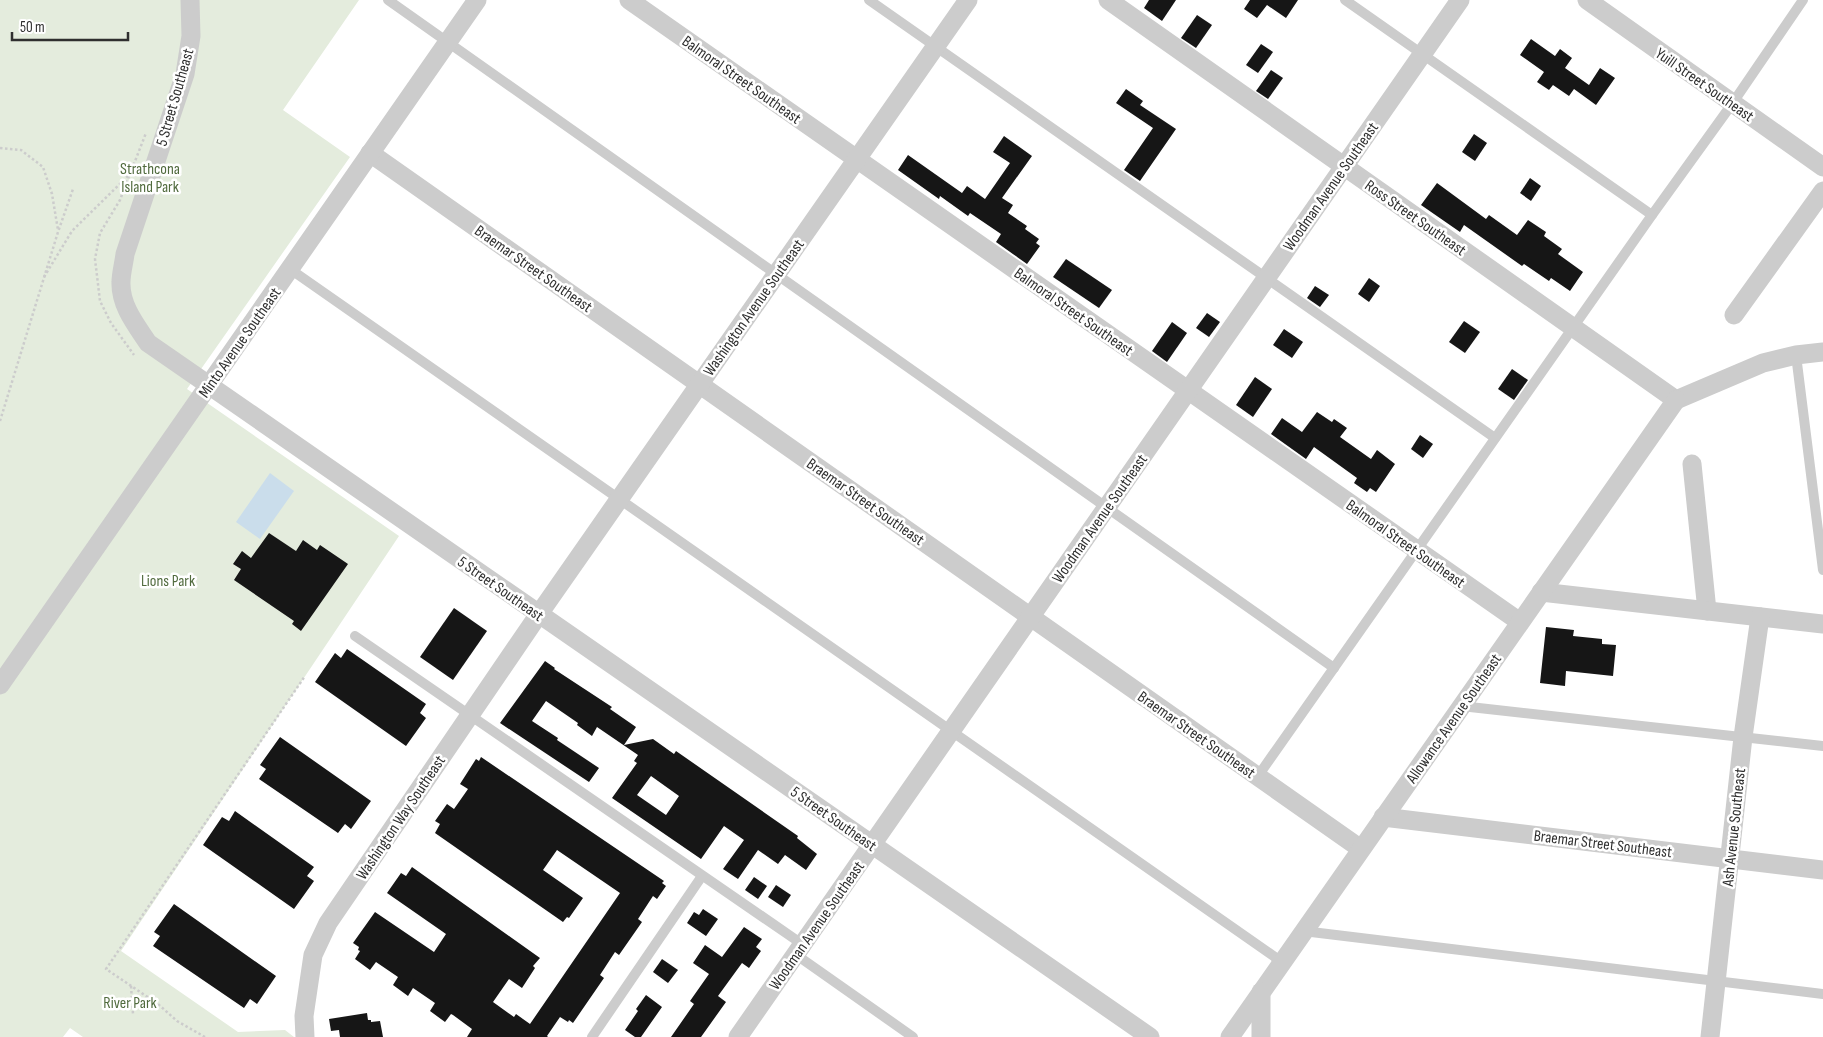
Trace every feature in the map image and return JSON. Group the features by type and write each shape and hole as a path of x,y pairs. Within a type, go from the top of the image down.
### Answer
{"street":[{"name":"5 Street Southeast","path":"190,0 191,36 185,74 125,254 120,283 124,304 148,343 1150,1037"},
{"name":"Minto Avenue Southeast","path":"0,685 478,0"},
{"name":"Balmoral Street Southeast","path":"629,0 1520,622"},
{"name":"Washington Avenue Southeast","path":"539,614 968,0"},
{"name":"Ross Street Southeast","path":"1108,0 1676,400"},
{"name":"Woodman Avenue Southeast","path":"738,1037 1460,0"},
{"name":"Yuill Street Southeast","path":"1587,0 1823,167"},
{"name":"Braemar Street Southeast","path":"370,154 1361,849"},
{"path":"1734,315 1823,191"},
{"path":"1676,400 1764,362 1796,355 1823,352"},
{"name":"Allowance Avenue Southeast","path":"1230,1037 1676,400"},
{"path":"1692,464 1707,611"},
{"path":"1541,592 1823,624"},
{"name":"Washington Way Southeast","path":"305,1037 304,1016 313,955 328,923 539,614"},
{"name":"Ash Avenue Southeast","path":"1710,1037 1744,738 1760,617"},
{"name":"Braemar Street Southeast","path":"1383,817 1823,870"},
{"path":"1261,992 1261,1037"}],"lane":[{"path":"388,0 1334,668"},
{"path":"869,0 1495,438"},
{"path":"1346,0 1652,215"},
{"path":"1258,776 1732,104 1803,0"},
{"path":"290,269 1282,962"},
{"path":"1796,355 1823,570"},
{"path":"355,636 702,876 913,1037"},
{"path":"1461,706 1823,746"},
{"path":"592,1037 702,876"},
{"path":"1304,932 1823,994"}],"path":[{"path":"44,277 72,231 130,174 148,128"},
{"path":"0,148 21,150 43,167 52,194 58,232"},
{"path":"0,421 73,189"},
{"path":"204,1037 177,1021 158,1004 106,969 305,676"},
{"path":"132,986 133,1014"}],"green space":[{"name":"Lions Park","path":"0,0 359,0 283,110 350,157 187,389 399,536 121,951 238,1032 285,1030 294,1037 83,1037 70,1028 63,1037 0,1037"}],"water":[{"path":"270,473 294,491 260,539 236,522"}],"building":[{"path":"1149,0 1176,0 1162,21 1144,8"},
{"path":"1250,0 1298,0 1286,18 1267,5 1257,18 1244,9"},
{"path":"1197,15 1212,25 1196,48 1181,38"},
{"path":"1531,39 1555,56 1560,49 1572,58 1565,68 1589,85 1600,68 1615,78 1596,105 1574,89 1569,96 1553,85 1549,90 1537,82 1544,72 1520,55"},
{"path":"1261,44 1273,52 1258,73 1246,65"},
{"path":"1271,70 1283,78 1268,99 1256,91"},
{"path":"1126,89 1143,101 1140,105 1176,129 1140,181 1124,170 1153,128 1116,103"},
{"path":"1474,134 1487,143 1475,161 1462,152"},
{"path":"1004,136 1032,156 1002,198 1013,205 1008,213 1027,226 1025,229 1039,239 1036,243 1040,246 1027,264 996,242 1001,234 970,213 968,216 940,196 939,199 898,170 908,155 962,193 967,186 985,199 1010,163 993,152"},
{"path":"1530,178 1541,186 1531,201 1520,193"},
{"path":"1437,183 1486,219 1489,215 1517,235 1528,220 1546,232 1544,236 1562,249 1558,254 1583,272 1570,291 1551,278 1549,281 1524,264 1522,266 1464,225 1460,232 1421,205"},
{"path":"1066,259 1112,290 1099,308 1053,277"},
{"path":"1369,278 1380,286 1369,302 1358,294"},
{"path":"1315,286 1329,295 1320,307 1307,298"},
{"path":"1207,313 1220,322 1209,337 1196,328"},
{"path":"1464,321 1480,332 1465,353 1449,342"},
{"path":"1172,322 1187,333 1167,362 1152,351"},
{"path":"1284,329 1303,342 1292,358 1273,345"},
{"path":"1512,369 1528,380 1514,400 1498,389"},
{"path":"1255,377 1272,389 1253,417 1236,405"},
{"path":"1317,412 1332,422 1334,419 1347,428 1340,437 1371,459 1377,450 1395,464 1376,492 1370,488 1367,492 1354,483 1357,478 1314,447 1306,459 1271,434 1282,418 1302,432"},
{"path":"1420,435 1433,444 1423,458 1411,449"},
{"path":"269,533 296,551 303,540 317,550 320,545 348,564 301,631 292,624 294,621 234,580 241,569 233,564 242,551 251,558"},
{"path":"454,608 487,631 453,680 420,657"},
{"path":"1546,627 1574,630 1573,636 1602,639 1602,644 1616,645 1613,676 1566,671 1565,686 1540,683"},
{"path":"347,649 426,704 420,713 426,718 406,746 315,682 335,653 341,658"},
{"path":"545,661 554,669 612,707 610,709 636,727 624,745 653,739 674,754 676,751 798,836 797,838 817,854 806,870 785,855 778,864 758,850 738,879 723,869 744,840 724,826 701,859 612,798 637,763 634,761 638,755 597,727 592,736 577,725 578,723 546,701 532,721 599,768 589,782 500,723","holes":["651,776 679,796 666,815 637,795"]},
{"path":"280,737 371,801 351,829 345,824 338,833 259,779 266,769 260,765"},
{"path":"481,757 664,881 662,883 666,886 657,899 653,896 638,919 642,922 619,955 615,952 600,975 604,978 573,1023 560,1017 548,1037 467,1037 472,1029 453,1015 451,1014 445,1022 430,1011 435,1003 413,988 408,996 393,985 398,977 376,962 370,970 355,959 360,951 358,950 359,947 353,943 375,912 434,952 446,934 387,893 401,873 406,876 412,867 540,958 533,966 535,968 522,988 509,979 493,1002 514,1017 516,1014 530,1024 620,893 557,850 543,870 583,898 569,918 567,917 563,922 435,833 440,824 435,821 447,804 454,809 468,789 460,784 476,759 479,761"},
{"path":"235,811 314,867 307,876 314,881 294,909 203,845 222,817 229,821"},
{"path":"754,877 767,886 758,899 745,890"},
{"path":"776,885 791,895 783,907 768,897"},
{"path":"174,904 276,976 257,1004 250,999 244,1008 153,946 160,936 154,932"},
{"path":"703,909 718,919 706,936 687,923 694,912 699,915"},
{"path":"744,927 762,939 756,947 761,951 749,968 742,963 718,996 726,1002 701,1037 671,1037 694,1004 690,1001 709,974 693,963 705,945 722,957"},
{"path":"662,959 678,970 668,983 653,972"},
{"path":"646,995 662,1007 641,1037 635,1037 625,1030"},
{"path":"367,1013 368,1020 371,1020 371,1022 380,1021 383,1037 340,1037 339,1030 331,1031 329,1019"}],"park label":[{"name":"Strathcona Island Park","path":"150,177"},
{"name":"River Park","path":"130,1002"}]}
